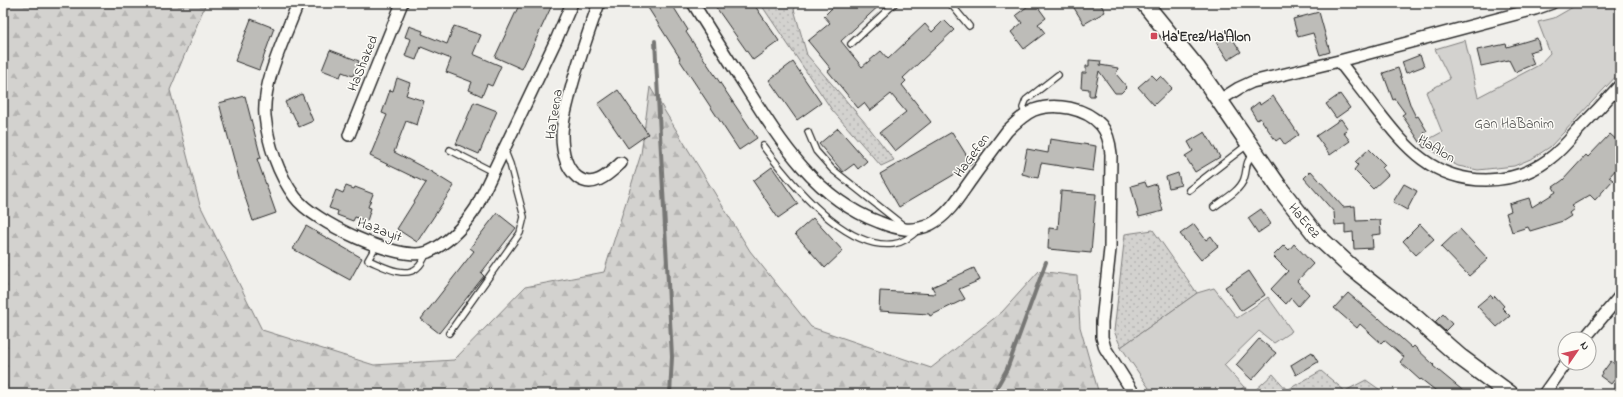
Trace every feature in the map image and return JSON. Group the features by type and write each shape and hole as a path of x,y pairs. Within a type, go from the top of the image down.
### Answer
{"street":[{"name":"HaZayit","path":"298,3 269,80 265,98 267,129 278,169 296,199 306,209 321,220 376,246 403,254 417,255 427,252 452,236 464,226 476,208 557,38 572,3"},
{"name":"HaShaked","path":"349,135 402,3"},
{"name":"HaTeena","path":"599,3 580,56 568,100 562,134 562,148 570,170 584,182 600,180 609,175 621,163"},
{"name":"HaGefen","path":"692,3 792,156 832,196 850,209 890,227 908,230 920,229 932,224 948,212 1007,131 1019,120 1034,110 1049,107 1067,107 1081,112 1094,119 1101,125 1109,142 1111,154 1108,276 1102,322 1102,338 1105,348 1134,394"},
{"name":"HaErez","path":"1144,3 1185,52 1294,208 1333,252 1416,318 1460,357 1510,394"},
{"path":"1220,100 1252,82 1339,61 1535,9 1552,3"},
{"name":"HaAlon","path":"1339,61 1406,146 1422,160 1440,170 1458,177 1477,180 1496,180 1515,177 1532,170 1549,160 1620,86"},
{"path":"1591,331 1620,296"},
{"path":"1544,394 1560,371"}],"lane":[{"path":"851,44 895,3"},
{"path":"950,3 969,26"},
{"path":"1026,115 1023,108 1026,100 1058,75"},
{"path":"808,132 816,151 832,169 908,230"},
{"path":"763,146 793,184 810,202 827,217 862,239 878,244 894,244 908,240 920,229"},
{"path":"1189,190 1252,147"},
{"path":"1214,207 1239,188 1244,178 1246,163 1252,147"},
{"path":"450,150 493,172"},
{"path":"448,333 520,233 524,217 510,164 504,150"},
{"path":"376,246 368,260 397,271 404,272 412,271 418,268 427,252"}],"green space":[{"path":"3,3 206,3 170,90 200,205 262,330 374,365 454,360 525,287 604,272 641,154 650,87 750,251 811,327 931,368 1002,312 1039,271 1077,276 1080,327 1099,394 3,394"},
{"path":"760,3 801,3 794,9 807,55 867,125 894,160 881,166 832,110"},
{"name":"Gan HaBanim","path":"1580,3 1620,3 1620,72 1550,147 1533,158 1514,166 1478,170 1458,166 1443,158 1422,143 1442,132 1426,92 1450,79 1435,49 1465,40 1478,97 1539,65 1550,53 1538,22 1554,18"},
{"path":"1153,230 1197,293 1121,347 1114,331 1125,234"},
{"path":"1214,288 1237,318 1268,297 1292,331 1274,343 1259,331 1224,365 1244,387 1233,394 1153,394 1121,347 1197,293"},
{"path":"1321,371 1345,391 1366,380 1386,394 1233,394 1244,387 1253,392 1273,374 1287,390"}],"building":[{"path":"520,3 553,3 522,69 495,57"},
{"path":"645,3 671,3 688,30 686,32 757,138 739,150 679,59 680,58"},
{"path":"713,3 753,3 779,41 753,60"},
{"path":"837,3 882,3 841,41 862,67 881,51 888,59 925,24 932,32 944,20 954,30 903,78 906,81 902,85 931,122 895,151 880,132 906,112 891,94 870,111 864,103 858,108 828,71 831,69 808,41 830,23 824,16"},
{"path":"1032,3 1035,3 1046,18 1038,24 1045,33 1024,49 1011,32 1022,23 1016,15"},
{"path":"1071,3 1100,3 1105,12 1084,24"},
{"path":"1319,12 1330,52 1320,55 1313,33 1298,37 1293,19"},
{"path":"251,19 274,28 259,70 235,61"},
{"path":"409,26 423,31 422,34 447,44 454,26 481,35 473,54 501,66 492,86 487,84 482,96 469,90 472,82 446,72 451,59 421,47 416,60 405,56 411,39 405,37"},
{"path":"1227,30 1241,52 1228,60 1214,38"},
{"path":"1537,38 1540,49 1529,52 1534,64 1515,72 1509,60 1481,66 1477,50 1506,44 1507,47"},
{"path":"330,50 359,61 353,76 342,72 340,77 322,70"},
{"path":"1420,55 1424,66 1406,73 1402,62"},
{"path":"1089,60 1101,61 1100,65 1118,68 1116,74 1127,87 1121,93 1115,93 1099,71 1094,96 1089,96 1089,89 1081,88 1082,73 1086,73 1086,66 1089,66"},
{"path":"793,62 821,103 797,120 769,80"},
{"path":"1398,68 1411,107 1416,117 1418,116 1427,131 1424,133 1430,145 1424,148 1402,115 1405,113 1395,99 1393,100 1383,73"},
{"path":"1152,75 1157,80 1161,76 1172,88 1154,105 1138,87"},
{"path":"397,78 410,83 406,95 424,101 417,125 406,121 394,152 430,171 454,186 417,242 397,229 426,183 370,156 387,115 382,113 390,90 393,91"},
{"path":"618,90 648,134 628,148 598,104"},
{"path":"302,94 313,121 299,127 292,112 290,113 285,102"},
{"path":"1340,94 1350,108 1336,118 1326,104"},
{"path":"245,96 261,158 257,159 276,213 253,221 240,182 219,103"},
{"path":"1273,96 1299,135 1285,145 1280,138 1276,141 1260,118 1257,120 1250,109 1259,102 1260,105"},
{"path":"474,102 497,111 479,154 456,144"},
{"path":"1341,119 1348,129 1343,132 1350,141 1330,155 1316,136"},
{"path":"838,128 867,161 858,169 854,164 843,172 819,144"},
{"path":"952,132 972,164 899,207 880,174"},
{"path":"1205,132 1220,157 1195,172 1185,156 1193,151 1188,142"},
{"path":"1610,134 1620,143 1620,165 1609,177 1613,180 1595,200 1590,195 1571,206 1574,209 1569,213 1571,216 1563,221 1530,231 1528,227 1512,232 1506,213 1511,211 1509,204 1529,198 1532,207 1556,192 1553,187 1563,180 1586,155 1588,157"},
{"path":"1050,139 1096,146 1093,171 1041,163 1038,178 1022,174 1027,149 1048,153"},
{"path":"1369,149 1385,165 1382,168 1388,175 1373,189 1354,170 1358,165 1355,162"},
{"path":"772,167 798,204 778,218 753,181"},
{"path":"1311,171 1343,207 1355,206 1356,221 1380,220 1381,234 1372,235 1373,248 1354,249 1353,232 1345,233 1345,224 1335,225 1334,212 1304,178"},
{"path":"1178,173 1181,185 1169,188 1166,177"},
{"path":"1145,182 1147,187 1156,184 1163,211 1139,217 1131,186"},
{"path":"1404,184 1417,191 1407,210 1393,202"},
{"path":"346,186 354,189 355,187 373,194 368,207 371,208 367,221 355,217 353,221 337,215 338,211 329,208 336,190 343,193"},
{"path":"1061,191 1096,194 1091,253 1048,249 1049,228 1058,229"},
{"path":"1261,209 1271,224 1258,233 1248,218"},
{"path":"497,213 516,228 481,273 484,276 439,333 421,319 474,251 470,248"},
{"path":"813,218 843,251 825,268 795,234"},
{"path":"1194,224 1206,240 1211,236 1218,246 1201,260 1180,234"},
{"path":"1420,224 1434,239 1416,255 1403,241"},
{"path":"306,226 362,258 350,280 293,249"},
{"path":"1460,229 1488,259 1469,276 1441,247"},
{"path":"1294,244 1313,264 1297,281 1309,294 1298,306 1291,298 1286,304 1271,289 1288,271 1273,256 1284,245 1289,250"},
{"path":"974,268 980,280 959,289 965,299 930,316 929,314 879,311 880,291 936,294 932,287"},
{"path":"1249,271 1265,295 1241,311 1225,287"},
{"path":"1348,293 1378,319 1379,318 1412,348 1414,346 1434,365 1433,366 1467,394 1440,394 1421,379 1420,380 1400,362 1404,357 1384,340 1381,343 1360,324 1357,328 1334,308"},
{"path":"1490,295 1493,298 1495,296 1504,306 1502,308 1510,316 1497,327 1477,306"},
{"path":"1443,314 1452,324 1445,331 1435,322"},
{"path":"1259,339 1276,353 1252,380 1236,365"},
{"path":"1312,352 1318,362 1296,375 1291,365"},
{"path":"1611,361 1620,368 1620,373 1611,384 1600,376"}],"waterway":[{"path":"655,41 672,357 670,394"},
{"path":"993,394 1007,369 1046,262"}],"place":[{"name":"Ha'Erez/Ha'Alon","path":"1154,36"}]}
